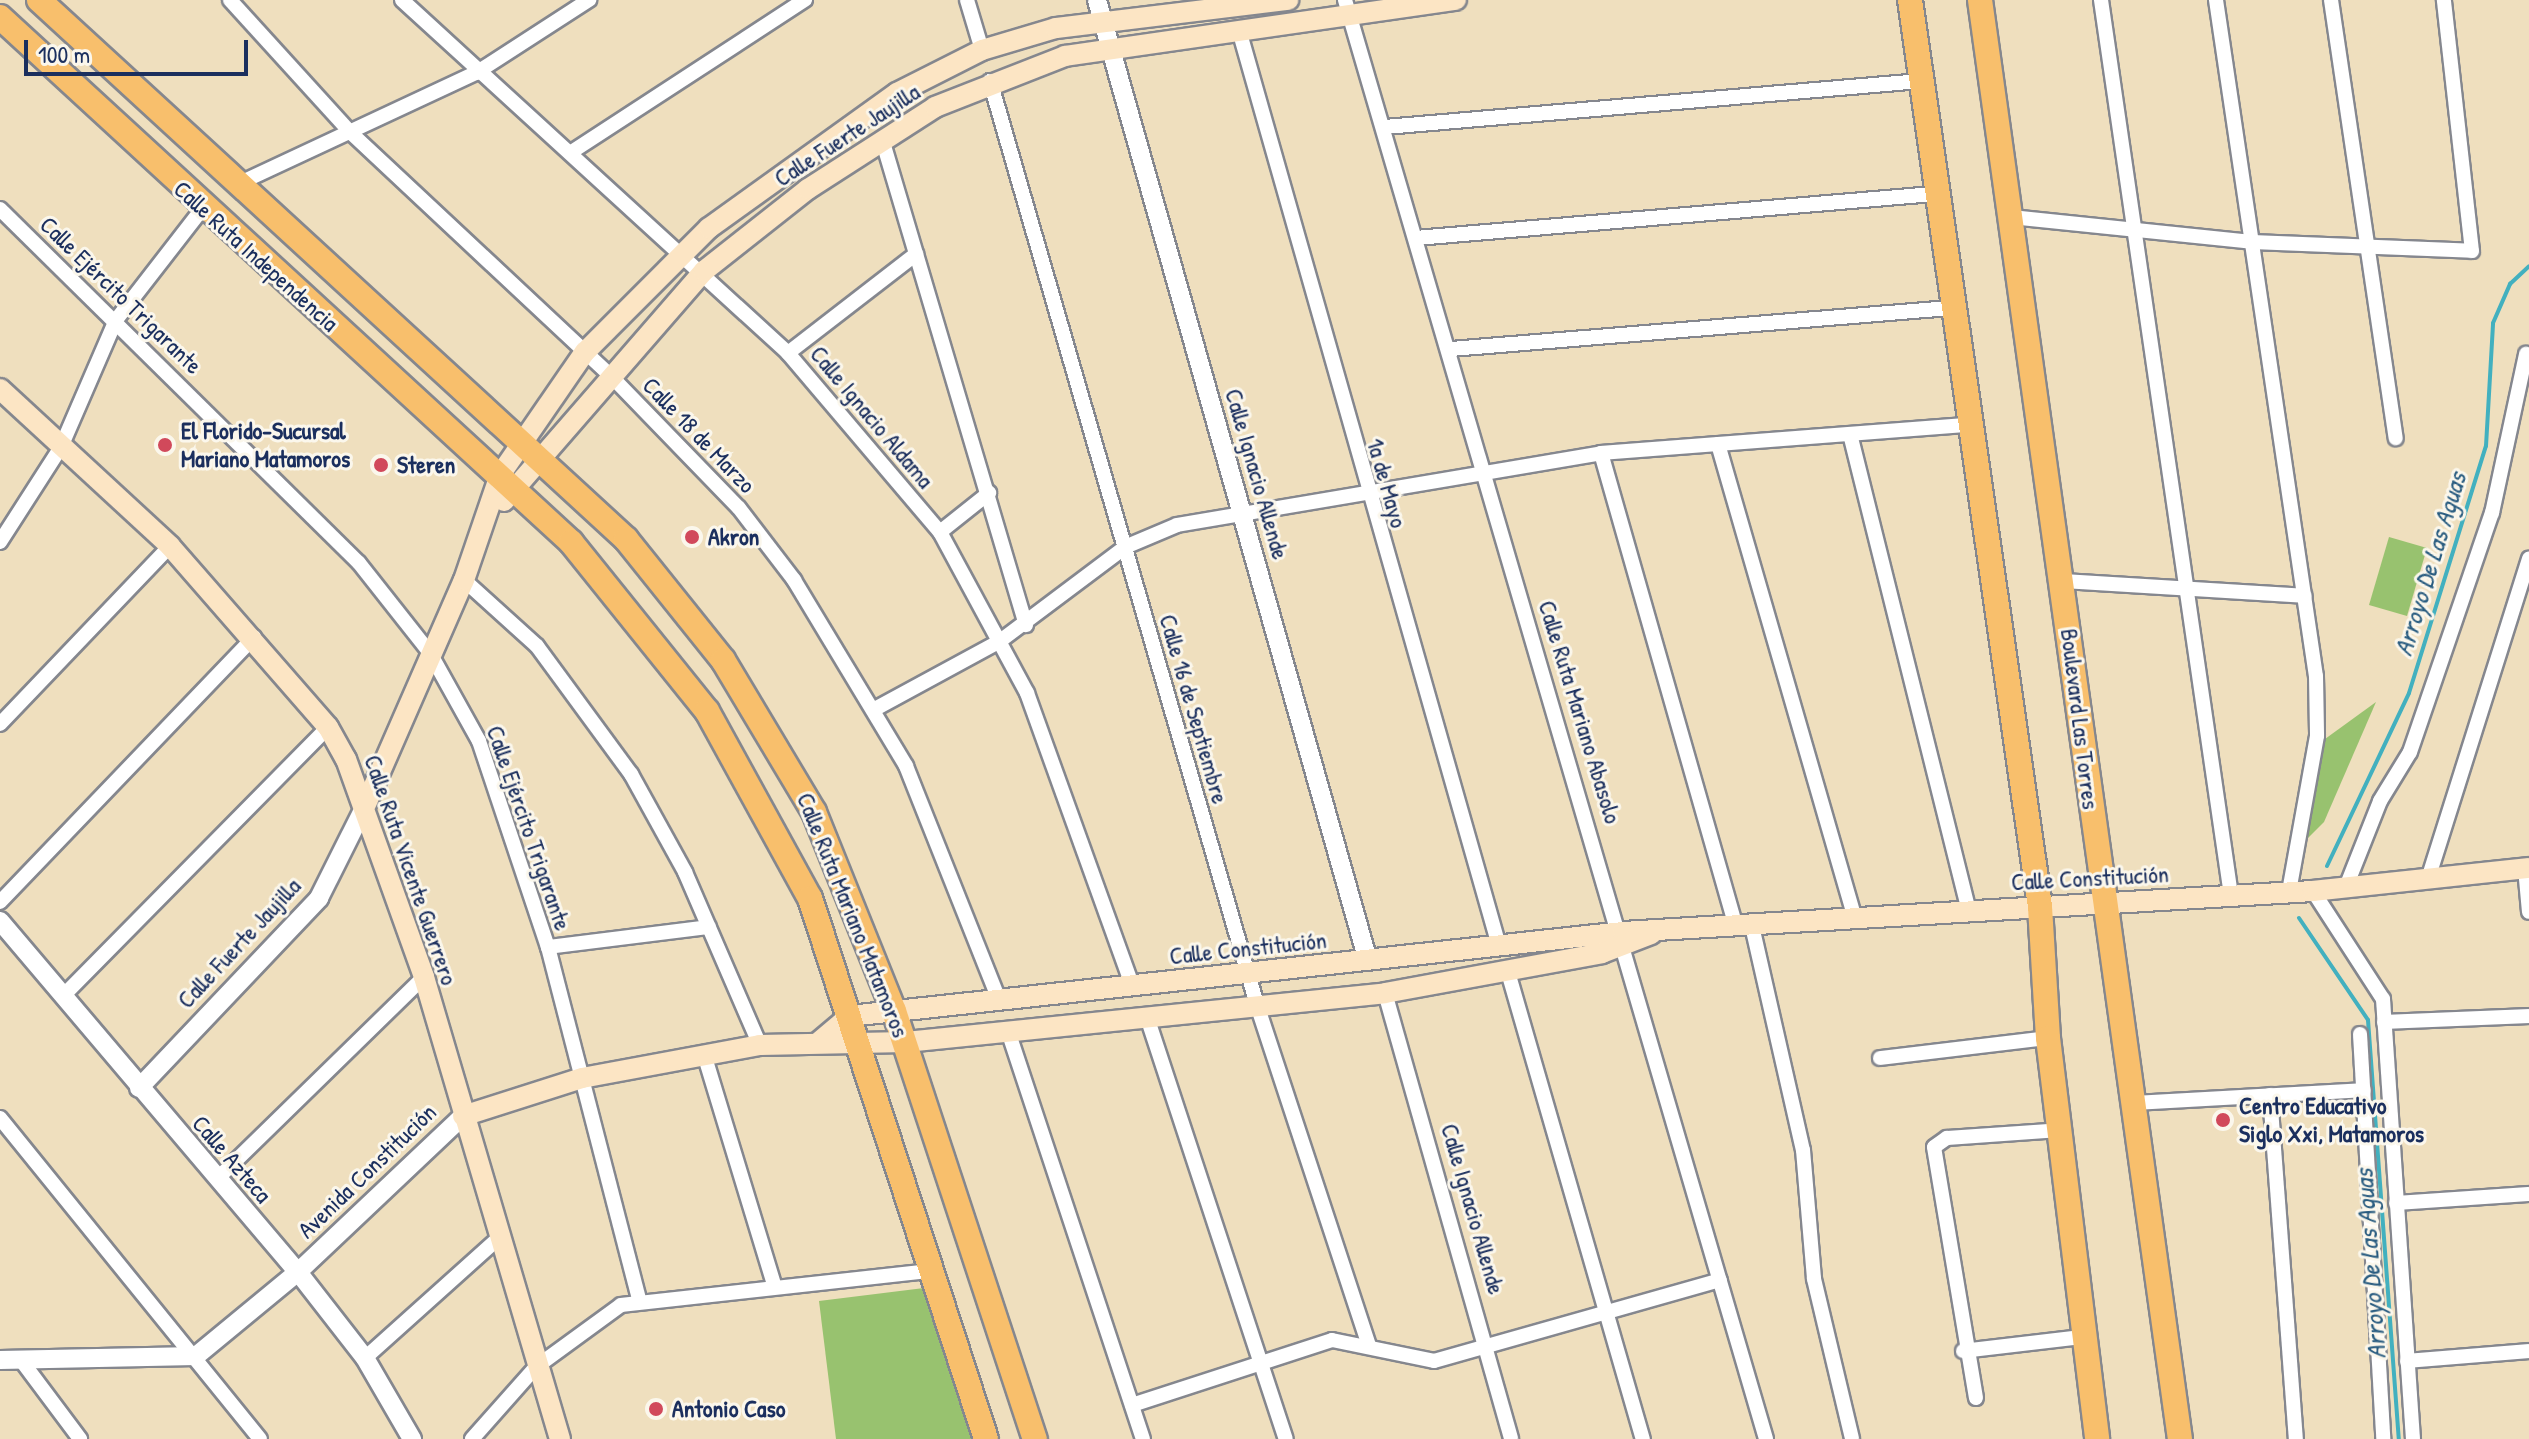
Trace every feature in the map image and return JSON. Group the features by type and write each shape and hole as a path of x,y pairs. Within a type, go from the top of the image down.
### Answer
{"main road":[{"name":"Calle Ruta Independencia","path":"39,0 545,460"},
{"name":"Calle Fuerte Jaujilla","path":"366,804 491,512 526,443 585,352 683,252 835,134 982,50 1103,20 1228,2 1288,0"},
{"name":"Calle Fuerte Jaujilla","path":"508,482 545,460 610,375 704,271 882,139 990,81 1110,50 1239,30 1348,5 1379,10 1456,0"},
{"path":"1910,0 1950,308 2040,907 2048,1038 2097,1439"},
{"name":"Boulevard Las Torres","path":"1980,0 2180,1439"},
{"name":"Calle Ruta Independencia","path":"0,17 202,209 508,482"},
{"name":"Calle Ruta Vicente Guerrero","path":"0,389 170,546 254,637 328,727 366,804 424,977 501,1236 536,1367 560,1439"},
{"name":"Calle Ruta Mariano Matamoros","path":"545,460 679,600 757,711 814,812 906,1042 1035,1439"},
{"name":"Calle Ruta Mariano Matamoros","path":"508,482 600,574 707,711 787,847 850,1016 986,1439"},
{"name":"Calle Constitución","path":"859,1046 1385,993 1508,972 1652,933 2313,891 2527,868"},
{"name":"Calle Constitución","path":"850,1016 1499,946 1625,939"},
{"path":"820,1041 850,1016"},
{"name":"Avenida Constitución","path":"463,1116 582,1078 704,1054 760,1045 820,1041 859,1046"}],"street":[{"name":"Calle 18 de Marzo","path":"230,0 349,131 610,375 739,508 873,710 941,844 999,1000"},
{"name":"Calle Ignacio Aldama","path":"402,0 476,73 573,151 788,353 940,532 1000,641 1081,834 1133,987"},
{"path":"242,182 476,73 589,0"},
{"path":"573,151 805,0"},
{"path":"967,0 982,50"},
{"name":"Calle Ignacio Allende","path":"1097,0 1368,961"},
{"path":"2101,0 2231,896"},
{"path":"2216,0 2305,596 2317,736 2289,892"},
{"path":"2331,0 2396,438"},
{"path":"2011,217 2252,242 2366,250 2472,251 2444,0"},
{"name":"Calle Ruta Mariano Abasolo","path":"1348,5 1625,939 1766,1439"},
{"name":"1a de Mayo","path":"1239,30 1367,495 1499,946"},
{"name":"Calle 16 de Septiembre","path":"990,81 1258,1008 1369,1345"},
{"path":"1385,127 1920,81"},
{"path":"882,139 1026,625"},
{"path":"1416,238 1934,194"},
{"name":"Calle Ejército Trigarante","path":"0,209 116,320 359,563 430,653 479,741 548,947 639,1300"},
{"path":"0,542 61,447 116,320 202,209"},
{"path":"788,353 916,254"},
{"path":"1451,349 1950,308"},
{"path":"2346,887 2380,801 2410,752 2492,513 2526,354"},
{"path":"873,710 1026,625 1125,547 1177,525 1601,453 1968,425"},
{"path":"1850,434 1969,911"},
{"path":"1718,444 1855,919"},
{"path":"1601,453 1744,926 1803,1150 1814,1279 1852,1439"},
{"path":"940,532 989,493"},
{"path":"0,724 170,546"},
{"path":"2428,879 2529,559"},
{"path":"464,580 537,646 631,774 709,927 760,1045"},
{"path":"2062,581 2305,596"},
{"path":"0,902 254,637"},
{"path":"65,994 328,727"},
{"name":"Calle Fuerte Jaujilla","path":"139,1088 319,898 366,804"},
{"path":"2527,868 2529,912"},
{"path":"2313,891 2380,992 2413,1439"},
{"name":"Calle Azteca","path":"0,921 298,1272 365,1358 412,1439"},
{"path":"548,947 709,927"},
{"path":"1508,972 1643,1439"},
{"path":"218,1178 424,977"},
{"name":"Calle Ignacio Allende","path":"1385,993 1490,1349 1511,1439"},
{"path":"2384,1022 2529,1016"},
{"path":"1147,1017 1286,1439"},
{"path":"1008,1031 1143,1439"},
{"path":"2360,1034 2383,1439"},
{"path":"1880,1058 2048,1038"},
{"path":"704,1054 774,1284"},
{"path":"2132,1103 2364,1090"},
{"path":"2270,1095 2296,1439"},
{"name":"Avenida Constitución","path":"196,1356 298,1272 463,1116"},
{"path":"0,1118 196,1356 260,1439"},
{"path":"1976,1398 1963,1351 1936,1143 2060,1130"},
{"path":"2396,1203 2529,1194"},
{"path":"365,1358 501,1236"},
{"path":"472,1439 536,1367 639,1300 774,1284 930,1271"},
{"path":"1132,1405 1332,1340 1369,1345 1407,1361 1490,1349 1720,1280"},
{"path":"1963,1351 2083,1337"},
{"path":"2407,1361 2529,1351"},
{"path":"0,1360 196,1356"},
{"path":"21,1360 80,1439"}],"green space":[{"path":"2389,537 2427,548 2407,616 2369,605"},
{"path":"2376,702 2324,822 2306,840 2325,739"},
{"path":"924,1288 975,1439 836,1439 819,1301"}],"waterway":[{"name":"Arroyo De Las Aguas","path":"2327,866 2409,693 2486,446 2493,323 2510,284 2529,266"},
{"name":"Arroyo De Las Aguas","path":"2299,918 2368,1020 2399,1439"}],"place":[{"name":"El Florido-Sucursal Mariano Matamoros","path":"165,445"},
{"name":"Steren","path":"381,465"},
{"name":"Akron","path":"692,537"},
{"name":"Centro Educativo Siglo Xxi, Matamoros","path":"2223,1120"},
{"name":"Antonio Caso","path":"656,1409"}]}
